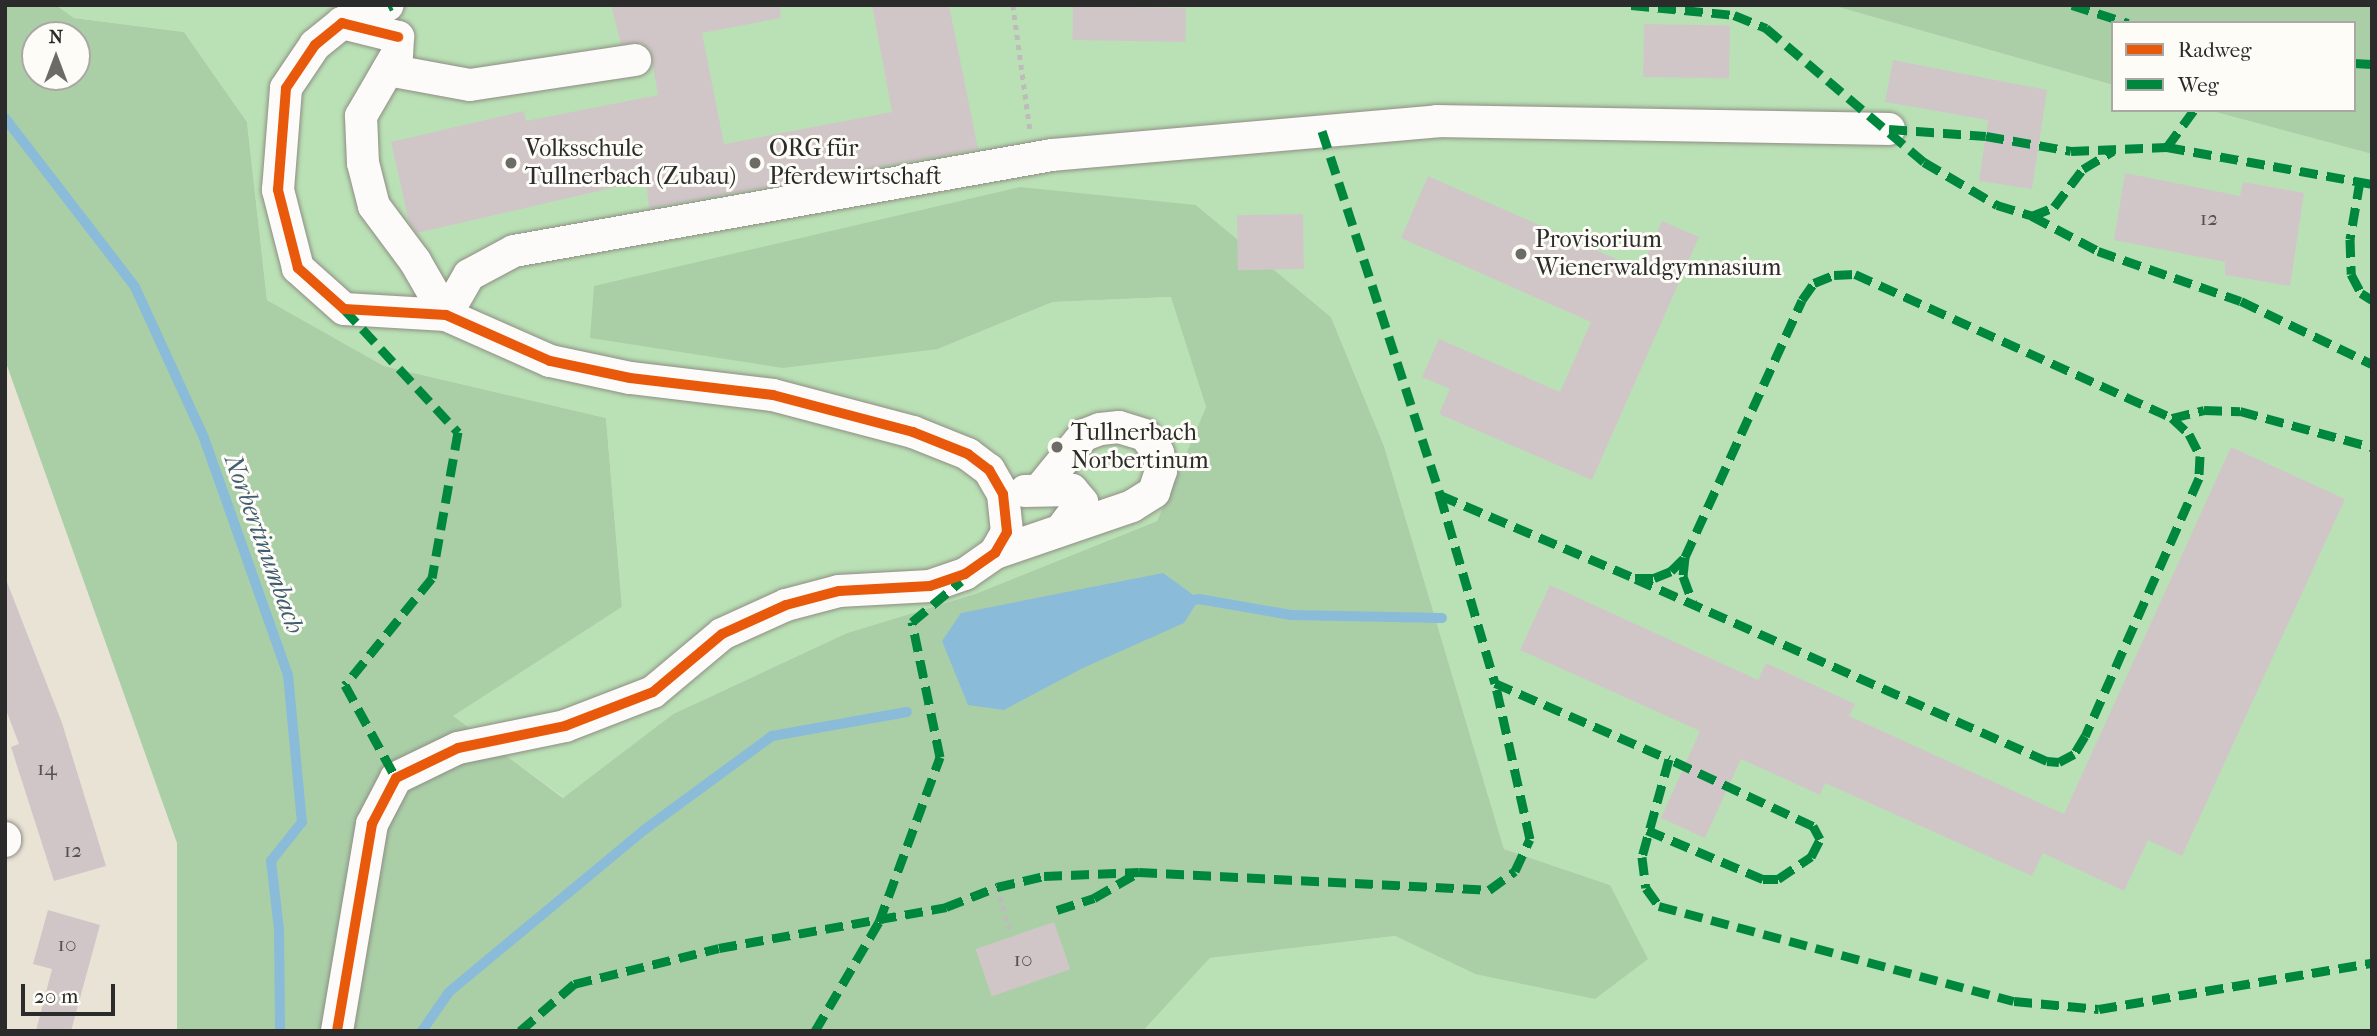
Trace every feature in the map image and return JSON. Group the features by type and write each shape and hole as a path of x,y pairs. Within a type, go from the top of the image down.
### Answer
{"street":[{"path":"388,5 342,23 315,45 286,88 278,190 298,268 344,309 446,316 550,361 631,378 773,395 913,432 968,454 989,470 1003,494 1007,532 995,553"},
{"path":"342,23 398,37 397,54 360,116 363,163 374,206 415,261 446,316"},
{"path":"388,70 470,85 635,60"},
{"path":"446,316 469,275 514,251 1052,155 1437,121 1889,129"},
{"path":"337,1031 372,824 396,778 458,748 565,726 653,691 722,634 786,605 839,591 930,586 965,574 995,553 1062,529 1109,517 1154,492 1161,471 1158,453 1145,435 1119,426 1100,429 1083,435 1041,488"},
{"path":"1003,494 1041,488 1072,490 1082,502 1062,529"}],"path":[{"path":"997,887 1010,929"}],"green space":[{"path":"5,5 56,5 74,18 184,32 247,122 267,300 384,366 606,418 622,607 453,716 563,798 673,714 847,633 975,594 1157,521 1206,407 1171,297 1053,302 938,349 783,368 590,338 594,286 1020,187 1196,205 1331,317 1384,446 1504,849 1610,885 1648,959 1595,999 1475,974 1395,936 1210,958 1143,1031 177,1031 177,843 5,360"},
{"path":"56,5 1831,5 2111,84 2111,112 2215,112 2372,154 2372,1031 1143,1031 1210,958 1395,936 1475,974 1610,885 1504,849 1384,446 1331,317 1196,205 938,349 1053,302 1172,297 1206,407 1157,521 975,594 847,633 673,714 564,798 452,716 622,607 606,418 384,366 267,300 247,122 184,32 74,18"},
{"path":"1831,5 2372,5 2372,154 2215,112 2356,112 2356,21 2111,21 2111,84"}],"water":[{"path":"1163,573 1199,599 1184,623 1083,668 1004,710 968,705 942,641 961,613"}],"building":[{"path":"611,5 780,5 781,18 702,33 724,144 892,112 872,5 949,5 978,149 649,208 646,180 417,233 409,222 391,142 524,111 526,121 658,95 650,49 641,43 621,44"},
{"path":"1073,6 1186,8 1185,42 1072,40"},
{"path":"1644,24 1730,26 1729,78 1643,77"},
{"path":"1893,60 2047,90 2032,189 1979,181 1988,120 1885,102"},
{"path":"2125,173 2240,196 2243,182 2304,193 2290,286 2225,275 2225,262 2114,240"},
{"path":"1428,176 1641,270 1662,221 1699,237 1592,480 1439,414 1450,389 1422,377 1439,339 1560,392 1591,322 1401,238"},
{"path":"1303,214 1304,269 1238,270 1237,215"},
{"path":"2231,447 2345,499 2182,856 2148,840 2124,891 2043,853 2032,876 1825,783 1820,795 1741,759 1705,838 1661,818 1700,731 1520,650 1550,585 1758,680 1766,663 1855,704 1849,716 2064,814"},
{"path":"5,577 62,723 106,866 54,881 11,747 19,744 5,707"},
{"path":"48,910 100,925 71,1031 36,1031 52,969 33,964"},
{"path":"1054,922 1070,969 992,996 976,949"}],"waterway":[{"name":"Norbertinumbach","path":"5,118 135,287 204,438 288,675 302,822 271,861 279,929 280,1031"},
{"path":"1189,602 1199,599 1291,615 1442,618"},
{"path":"422,1031 449,992 644,830 772,736 907,712"}],"marked path":[{"path":"388,7 392,5"},
{"path":"1631,5 1734,15 1766,28 1924,162 1997,205 2032,216 2054,207 2083,169 2113,151"},
{"path":"2072,5 2122,21"},
{"path":"2356,63 2372,64"},
{"path":"2167,147 2193,112"},
{"path":"1889,129 1986,136 2071,151 2167,147 2372,184"},
{"path":"1322,131 1440,495 1495,683 1669,759 1642,857 1646,888 1659,906 2014,1001 2099,1009 2372,963"},
{"path":"2360,181 2350,239 2351,274 2361,293 2372,300"},
{"path":"2032,216 2098,251 2241,301 2372,364"},
{"path":"1440,495 1635,578 1654,578 1671,571 1685,557 1802,300 1814,283 1834,275 1855,274 2172,418 2189,434 2200,456 2199,478 2085,736 2074,754 2059,762 2047,761 1635,578"},
{"path":"344,309 458,432 432,578 345,685 396,778"},
{"path":"2172,418 2204,410 2240,411 2372,447"},
{"path":"1685,557 1683,576 1693,603"},
{"path":"815,1031 879,922 940,757 912,622 961,581"},
{"path":"520,1031 574,984 719,948 946,907 997,887 1044,876 1139,872 1489,890 1515,871 1530,839 1495,683"},
{"path":"1647,830 1763,879 1778,879 1811,857 1820,839 1813,826 1669,759"},
{"path":"1057,910 1094,898 1139,872"}],"cycle path":[{"path":"337,1031 372,824 396,778 458,748 565,726 653,692 722,634 786,605 839,591 930,586 965,574 995,553 1007,532 1003,494 989,470 968,454 913,432 773,395 630,378 550,361 446,315 344,309 298,268 278,190 286,88 315,45 342,23 398,37"}],"place":[{"name":"Volksschule Tullnerbach (Zubau)","path":"511,163"},
{"name":"ORG für Pferdewirtschaft","path":"755,163"},
{"name":"Provisorium Wienerwaldgymnasium","path":"1521,254"},
{"name":"Tullnerbach Norbertinum","path":"1057,447"}]}
